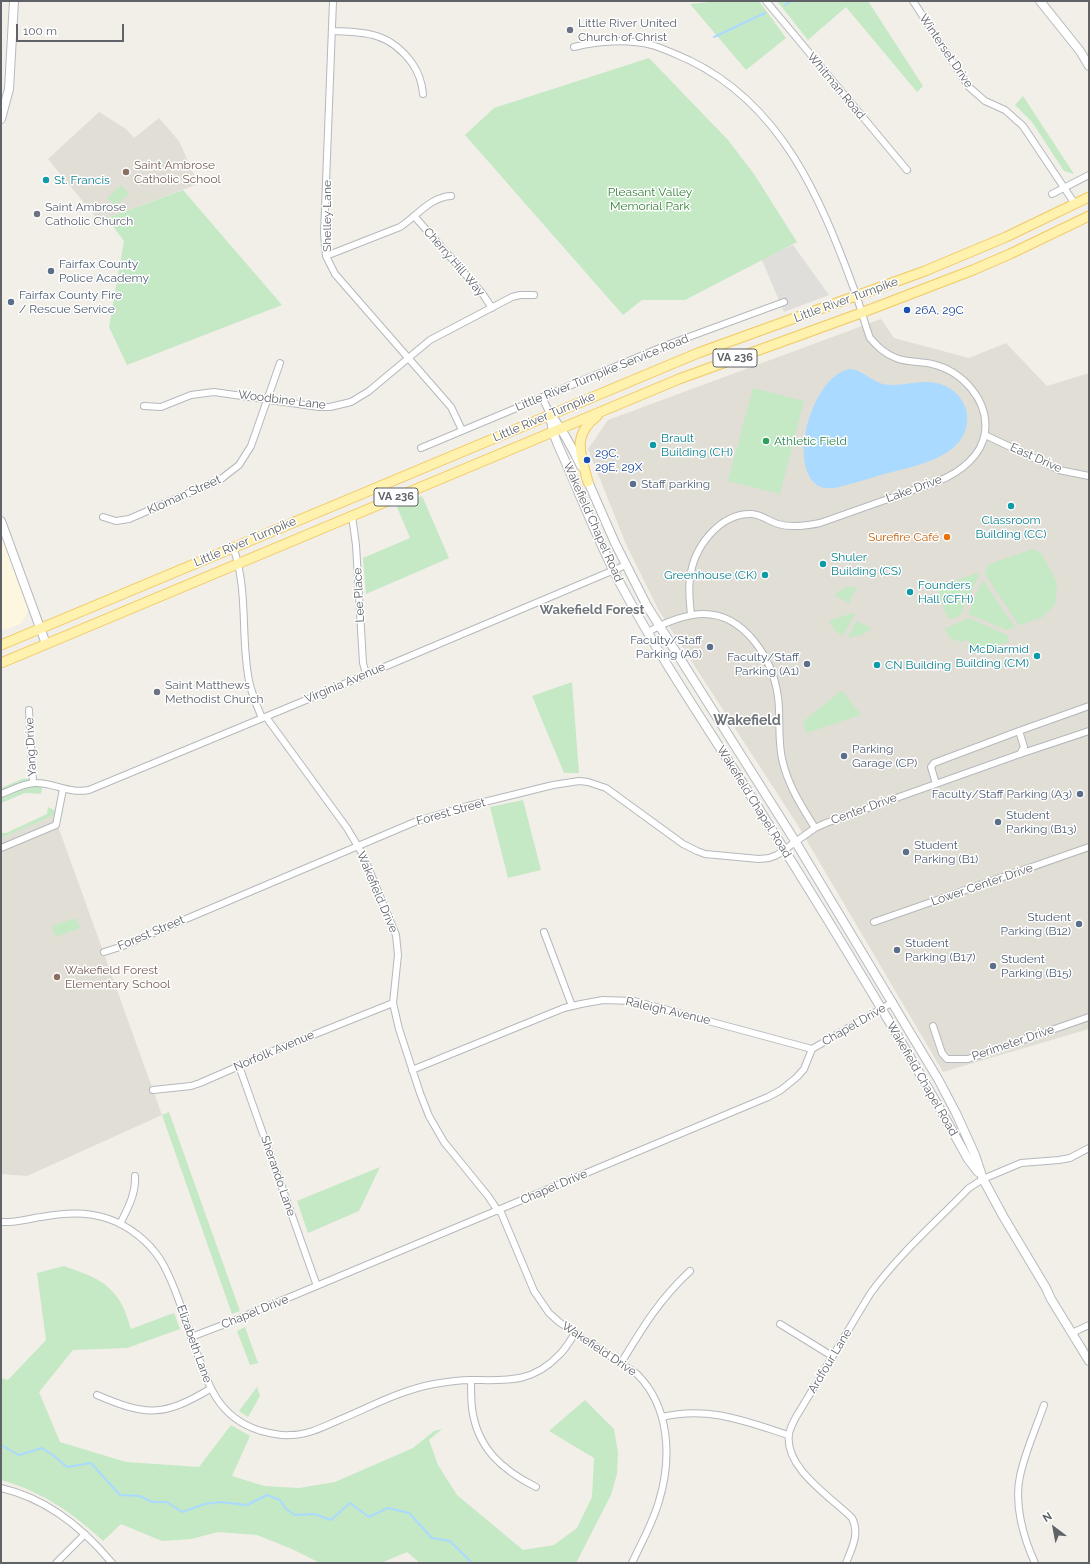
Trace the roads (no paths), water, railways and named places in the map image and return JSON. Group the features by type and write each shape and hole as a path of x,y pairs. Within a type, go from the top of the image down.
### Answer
{"main road":[{"path":"1,119 9,89 14,1"},
{"path":"1040,1 1080,51 1089,66"},
{"path":"1080,51 1089,59"},
{"name":"Little River Turnpike","path":"1,644 698,353 925,271 979,248 1089,197"},
{"name":"Little River Turnpike","path":"1,663 610,407 687,376 974,270 1089,216"},
{"path":"588,482 579,448 579,441 589,422 610,407"},
{"name":"Wakefield Chapel Road","path":"550,414 614,570 648,632 881,1009 968,1159 983,1178"},
{"name":"Wakefield Chapel Road","path":"557,430 572,446 638,591 893,1002 949,1098 975,1155 983,1178 1006,1221 1089,1361"},
{"path":"1,520 46,644"}],"street":[{"name":"Shelley Lane","path":"333,1 324,234 326,256 335,274 451,407 462,430"},
{"name":"Whitman Road","path":"766,1 907,170"},
{"name":"Winterset Drive","path":"913,1 969,87 985,101 1005,110 1022,126 1075,204"},
{"path":"332,31 369,33 383,38 396,46 405,54 416,70 422,82 423,94"},
{"path":"574,47 598,43 626,42 653,45 700,66 719,77 733,88 769,123 782,139 804,172 822,207 834,236 870,338 876,345 889,355 898,359 931,363 959,376 975,393 985,417 985,436"},
{"path":"1052,194 1089,175"},
{"path":"326,256 400,227 415,217 432,202 439,198 451,196"},
{"name":"Cherry Hill Way","path":"415,217 482,293 492,308"},
{"name":"Woodbine Lane","path":"144,406 161,407 191,395 204,393 228,394 319,407 342,405 361,397 430,340 512,297 520,295 534,295"},
{"name":"Little River Turnpike Service Road","path":"421,448 679,341 784,302"},
{"name":"Kloman Street","path":"103,517 116,521 128,519 209,485 230,473 245,456 251,446 280,363"},
{"name":"Wakefield Chapel Road","path":"542,397 550,414"},
{"name":"East Drive","path":"985,436 1059,470 1089,476"},
{"name":"Lake Drive","path":"691,615 689,592 693,563 708,537 726,520 744,514 754,514 765,517 778,524 790,526 803,526 820,523 954,474 964,468 972,458 985,436"},
{"name":"Lee Place","path":"352,516 356,546 363,663 366,674"},
{"name":"Wakefield Drive","path":"233,547 239,563 242,585 248,674 256,704 264,717 347,828 375,882 396,935 398,955 393,1003 412,1070 436,1131 499,1210 540,1302 559,1322 637,1374 658,1402 666,1438 667,1454 663,1486 654,1516 632,1563"},
{"name":"Virginia Avenue","path":"33,783 45,784 81,792 89,790 626,565"},
{"path":"648,632 691,615 710,614 730,620 746,632 761,650 772,673 778,698 780,745 787,777 799,802 815,828"},
{"path":"936,784 931,767 934,763 1089,706"},
{"name":"Yang Drive","path":"29,710 33,783"},
{"path":"1018,731 1024,747 1020,754"},
{"name":"Center Drive","path":"795,842 815,828 836,819 1089,731"},
{"name":"Forest Street","path":"104,952 120,947 357,846 432,816 553,785 578,781 588,782 606,788 683,844 697,851 725,856 759,859 777,855 795,842"},
{"path":"1,794 33,783"},
{"path":"1,848 56,825 63,789"},
{"name":"Lower Center Drive","path":"874,922 1089,847"},
{"path":"544,932 572,1006"},
{"name":"Raleigh Avenue","path":"412,1070 572,1006 603,1000 634,1001 812,1049"},
{"name":"Chapel Drive","path":"191,1337 768,1098 797,1077 804,1069 812,1049 893,1002"},
{"name":"Norfolk Avenue","path":"153,1090 191,1086 393,1003"},
{"name":"Perimeter Drive","path":"933,1026 942,1053 947,1059 968,1059 1089,1017"},
{"name":"Sherando Lane","path":"239,1066 317,1286"},
{"name":"Ardfour Lane","path":"788,1435 797,1415 870,1294 895,1263 969,1188 983,1178 1022,1163 1070,1158 1089,1148"},
{"path":"120,1224 132,1201 135,1190 135,1176"},
{"name":"Elizabeth Lane","path":"1,1222 20,1221 75,1213 95,1215 120,1224 139,1236 159,1257 171,1283 210,1389 226,1410 238,1420 249,1427 268,1433 290,1435 314,1431 415,1389 444,1382 511,1380 533,1375 550,1364 558,1356 575,1333"},
{"path":"621,1363 657,1307 666,1295 690,1271"},
{"path":"780,1324 832,1356"},
{"path":"1072,1333 1089,1325"},
{"path":"471,1380 474,1419 484,1444 491,1454 511,1474 536,1487"},
{"path":"97,1395 133,1408 148,1411 159,1411 182,1405 210,1389"},
{"path":"1035,1563 1021,1522 1019,1487 1023,1468 1044,1405"},
{"path":"662,1417 686,1413 716,1414 732,1417 788,1435 793,1457 802,1472 842,1508 855,1523 856,1536 846,1563"},
{"path":"1,1488 21,1494 38,1502 71,1522 85,1534 112,1563"},
{"path":"56,1563 85,1534"}],"water":[{"path":"850,369 859,371 883,384 898,385 928,382 948,387 959,396 966,409 966,429 960,440 951,450 925,463 835,488 826,488 817,485 808,474 804,458 808,421 815,403 825,387 837,375"}],"waterway":[{"path":"785,5 791,1"},
{"path":"714,37 765,13"},
{"path":"1,1445 19,1455 42,1448 67,1467 91,1463 120,1495 140,1496 152,1502 167,1502 182,1512 205,1504 220,1502 247,1505 267,1495 280,1500 286,1509 295,1515 314,1514 331,1520 350,1503 369,1517 388,1508 409,1513 432,1538 450,1541 472,1563"}],"place":[{"name":"Little River United Church of Christ","path":"570,30"},
{"name":"Saint Ambrose Catholic School","path":"126,172"},
{"name":"St. Francis","path":"46,180"},
{"name":"Saint Ambrose Catholic Church","path":"37,214"},
{"name":"Fairfax County Police Academy","path":"51,271"},
{"name":"Fairfax County Fire / Rescue Service","path":"11,302"},
{"name":"26A, 29C","path":"907,310"},
{"name":"Athletic Field","path":"766,441"},
{"name":"Brault Building (CH)","path":"653,445"},
{"name":"29C, 29E, 29X","path":"587,460"},
{"name":"Staff parking","path":"633,484"},
{"name":"Classroom Building (CC)","path":"1011,506"},
{"name":"Surefire Café","path":"947,537"},
{"name":"Shuler Building (CS)","path":"823,564"},
{"name":"Greenhouse (CK)","path":"765,575"},
{"name":"Founders Hall (CFH)","path":"910,592"},
{"name":"Faculty/Staff Parking (A6)","path":"710,647"},
{"name":"McDiarmid Building (CM)","path":"1037,656"},
{"name":"Faculty/Staff Parking (A1)","path":"807,664"},
{"name":"CN Building","path":"877,665"},
{"name":"Saint Matthews Methodist Church","path":"157,692"},
{"name":"Parking Garage (CP)","path":"844,756"},
{"name":"Faculty/Staff Parking (A3)","path":"1080,794"},
{"name":"Student Parking (B13)","path":"998,822"},
{"name":"Student Parking (B1)","path":"906,852"},
{"name":"Student Parking (B12)","path":"1079,924"},
{"name":"Student Parking (B17)","path":"897,950"},
{"name":"Student Parking (B15)","path":"993,966"},
{"name":"Wakefield Forest Elementary School","path":"57,977"}],"district":[{"name":"Wakefield Forest","path":"592,610"},
{"name":"Wakefield","path":"747,721"}],"park label":[{"name":"Pleasant Valley Memorial Park","path":"650,199"}]}
